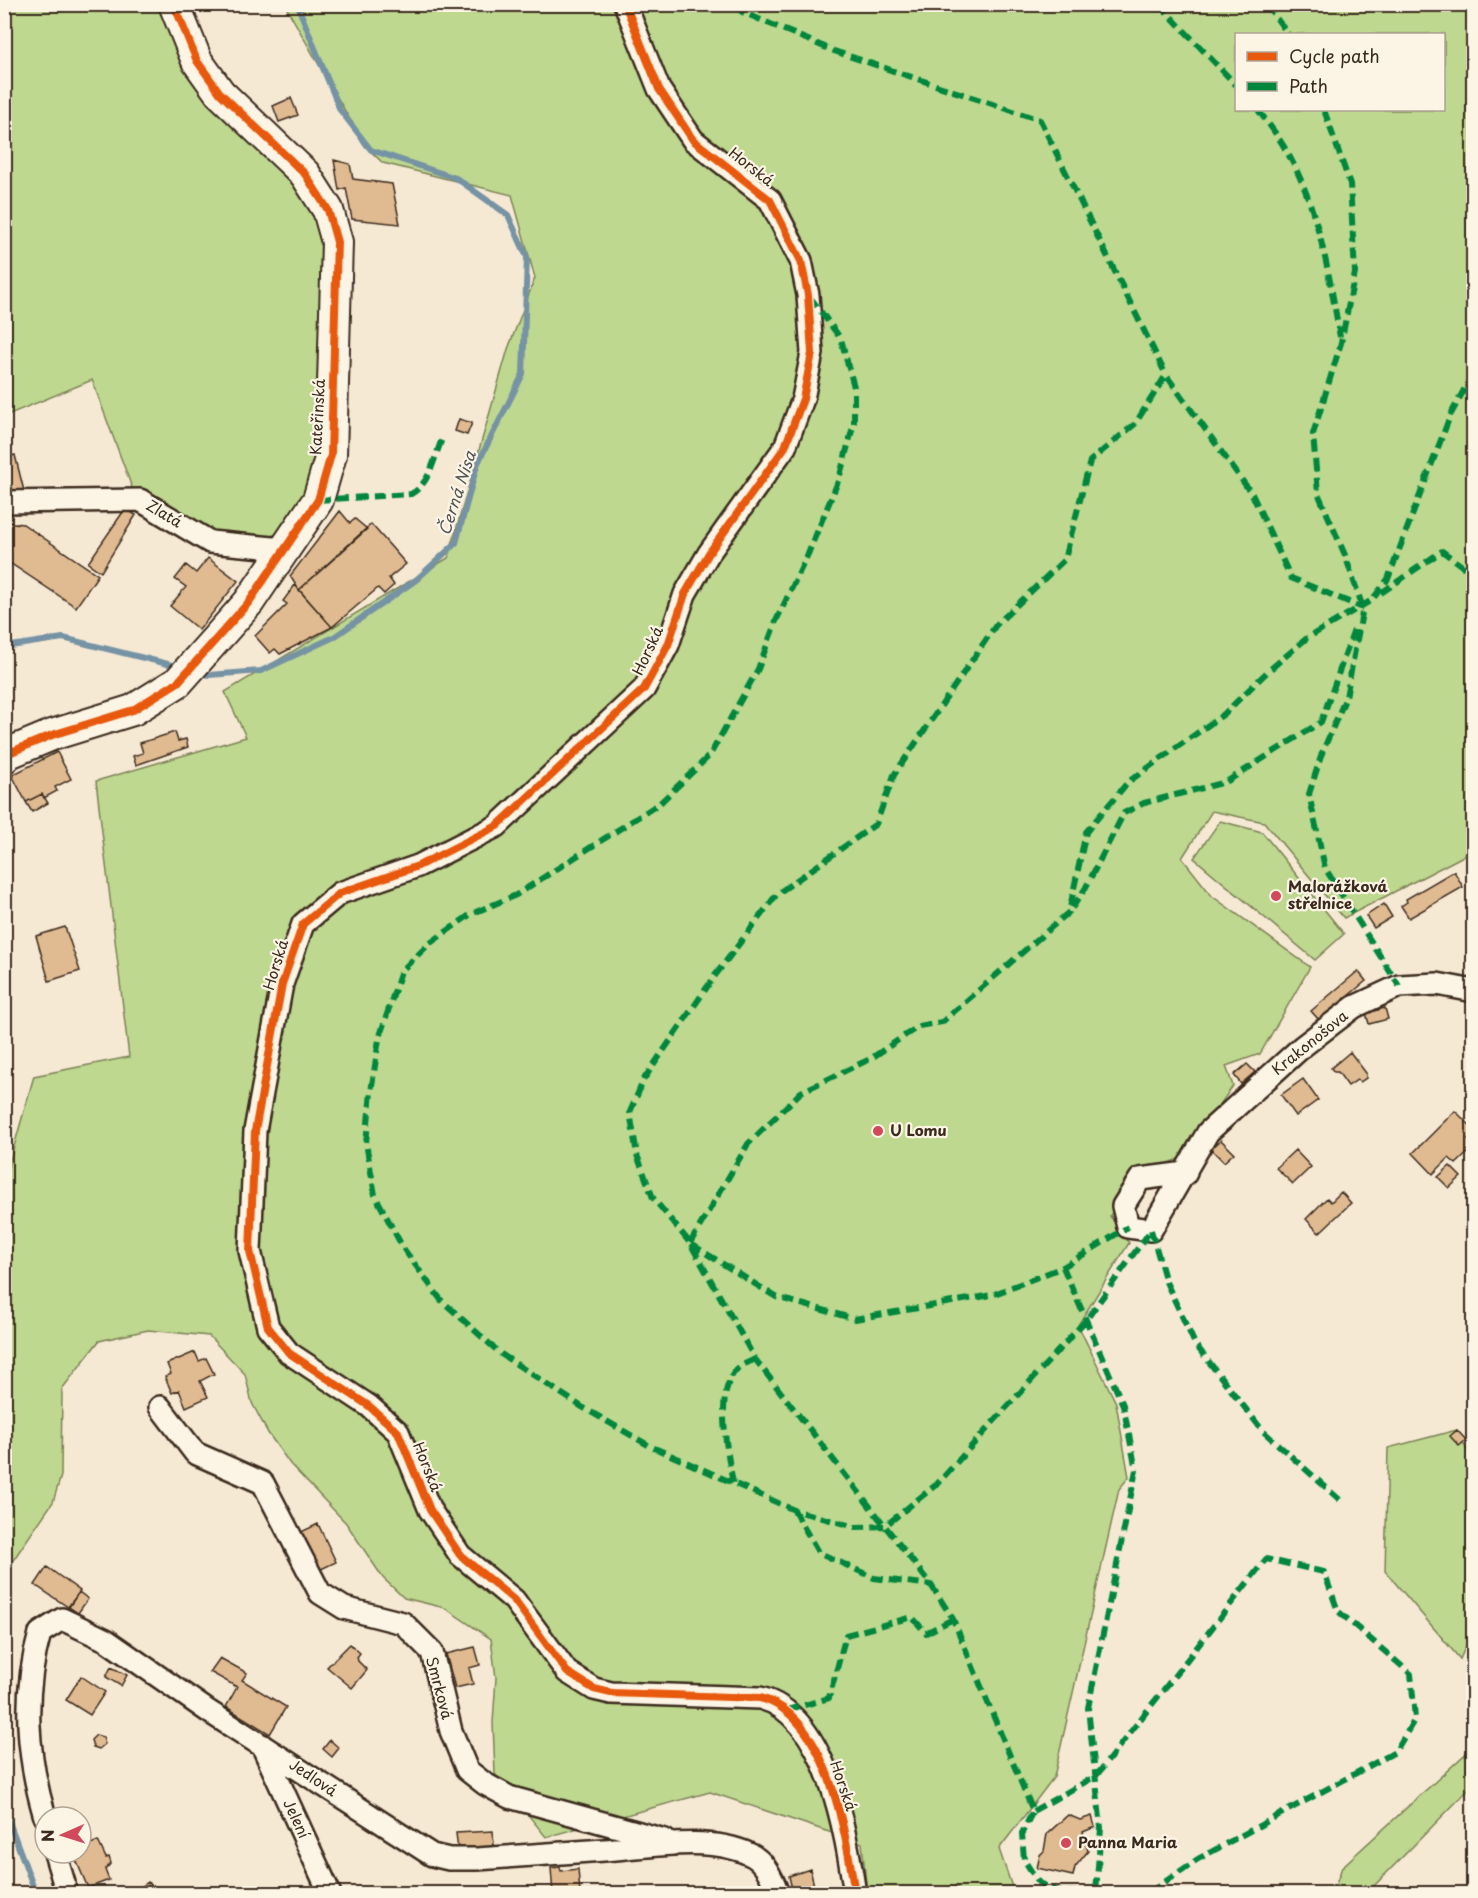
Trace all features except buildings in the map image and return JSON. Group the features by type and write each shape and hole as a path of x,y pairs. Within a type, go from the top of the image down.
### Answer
{"street":[{"name":"Kateřinská","path":"4,758 9,753 52,735 133,710 178,682 216,643 249,602 318,500 331,455 337,242 328,210 305,174 220,93 197,61 174,4"},
{"name":"Horská","path":"625,4 659,89 693,140 770,200 801,261 808,295 812,353 803,399 785,447 709,553 685,594 668,645 644,689 498,826 418,866 340,892 303,924 282,984 255,1131 250,1251 268,1327 289,1353 369,1406 398,1432 430,1510 460,1555 514,1600 567,1672 594,1689 612,1693 760,1698 775,1702 799,1722 809,1736 834,1799 845,1837 855,1893"},
{"name":"Zlatá","path":"4,502 75,499 140,500 210,542 284,549"},
{"name":"Krakonošova","path":"1186,1173 1208,1132 1303,1046 1354,1007 1399,986 1437,984 1473,991"},
{"name":"Smrková","path":"160,1407 195,1453 263,1483 320,1593 344,1608 403,1623 432,1652 443,1704 467,1770 484,1784 509,1797 680,1844"},
{"name":"Jedlová","path":"42,1805 34,1778 28,1737 29,1690 40,1633 63,1618 106,1640 208,1711 410,1842 440,1857 477,1859 680,1844 734,1848 752,1855 770,1875 778,1893"},
{"name":"Jelení","path":"262,1744 330,1893"},
{"path":"59,1865 64,1883 64,1893"}],"green space":[{"path":"4,5 163,5 297,181 319,215 327,243 321,453 308,495 286,533 246,540 211,536 134,493 92,380 5,416"},
{"path":"285,5 1473,5 1473,851 1344,918 1264,822 1212,811 1182,858 1212,896 1310,967 1260,1054 1226,1066 1233,1086 1183,1157 1132,1178 1110,1216 1129,1243 1078,1325 1116,1403 1129,1477 1119,1489 1054,1777 999,1849 1013,1890 1018,1893 959,1893 956,1885 948,1893 867,1893 862,1843 710,1792 546,1837 495,1774 493,1723 496,1678 491,1639 445,1608 404,1598 383,1578 346,1523 290,1464 268,1433 252,1403 245,1374 209,1336 148,1330 99,1341 62,1389 61,1476 53,1502 5,1572 5,1178 34,1076 129,1057 96,781 246,737 225,692 448,558 508,349 535,278 512,195 383,163 365,146"},
{"name":"Malorážková střelnice","path":"1220,821 1262,832 1344,934 1315,960 1194,858"},
{"path":"1457,1430 1474,1465 1473,1630 1460,1659 1385,1571 1388,1448"},
{"path":"1473,1747 1473,1785 1367,1893 1333,1893 1342,1867"}],"waterway":[{"name":"Černá Nisa","path":"198,672 209,675 261,671 334,637 416,580 456,543 477,465 523,374 527,257 508,215 456,178 371,150 340,110 297,4"},
{"name":"Černá Nisa","path":"4,647 63,638 180,667"},
{"name":"Černá Nisa","path":"4,1808 36,1894"}],"marked path":[{"path":"737,4 742,12 834,51 1040,120 1166,375"},
{"path":"1159,4 1235,84"},
{"path":"1266,4 1287,33"},
{"path":"1259,111 1284,146 1307,196 1321,242 1340,337"},
{"path":"1324,111 1350,184 1355,273 1341,343 1313,434 1318,493 1345,555 1363,608 1346,697 1322,753 1309,794 1325,868 1399,986"},
{"path":"810,297 841,339 854,387 854,423 839,479 808,554 776,621 758,669 710,755 660,803 516,895 471,914 429,944 401,971 379,1039 371,1092 366,1143 375,1195 403,1248 441,1300 501,1354 582,1407 650,1446 794,1510 855,1527 885,1526 937,1484 1086,1320 1151,1230"},
{"path":"690,1243 748,1144 801,1092 870,1059 919,1026 942,1022 1069,912 1086,832 1128,782 1224,714 1267,672 1307,638 1372,600 1388,579 1450,416 1474,371"},
{"path":"1098,1894 1059,1892 1039,1883 1024,1860 1022,1833 1033,1811 953,1619 931,1585 755,1359 690,1243 653,1198 637,1155 630,1112 644,1079 714,977 777,894 876,824 894,775 996,625 1065,559 1090,461 1135,424 1166,375 1252,494 1291,578 1363,608"},
{"path":"318,500 411,494 423,484 427,477 442,439"},
{"path":"1381,593 1442,551 1474,575"},
{"path":"1072,908 1085,889 1124,813 1144,803 1226,782 1321,722 1354,630"},
{"path":"691,1244 776,1297 855,1319 992,1295 1063,1267 1128,1227"},
{"path":"1151,1230 1166,1282 1195,1344 1263,1431 1341,1501"},
{"path":"1063,1267 1123,1405 1136,1470 1088,1708 1101,1828 1096,1892"},
{"path":"733,1483 724,1423 726,1392 730,1378 738,1368 755,1359"},
{"path":"794,1510 818,1552 874,1578 931,1585"},
{"path":"1033,1811 1096,1776 1266,1559 1324,1572 1338,1611 1411,1674 1415,1719 1395,1752 1198,1859 1147,1894"},
{"path":"787,1710 829,1698 846,1635 912,1617 926,1633 953,1619"}],"cycle path":[{"path":"4,758 9,753 52,735 133,710 178,682 249,602 318,500 331,455 337,242 328,210 305,174 220,93 197,61 174,4"},
{"path":"625,4 659,89 693,140 770,200 801,261 808,295 812,353 803,399 785,447 709,553 685,594 668,645 644,689 497,826 418,866 340,893 303,924 282,984 255,1131 250,1251 268,1327 289,1353 369,1406 398,1432 430,1510 460,1555 514,1600 567,1672 594,1689 611,1693 760,1698 783,1709 802,1728 818,1752 830,1780 846,1841 855,1894"}],"place":[{"name":"Malorážková střelnice","path":"1276,896"},
{"name":"U Lomu","path":"878,1131"},
{"name":"Panna Maria","path":"1066,1843"}]}
